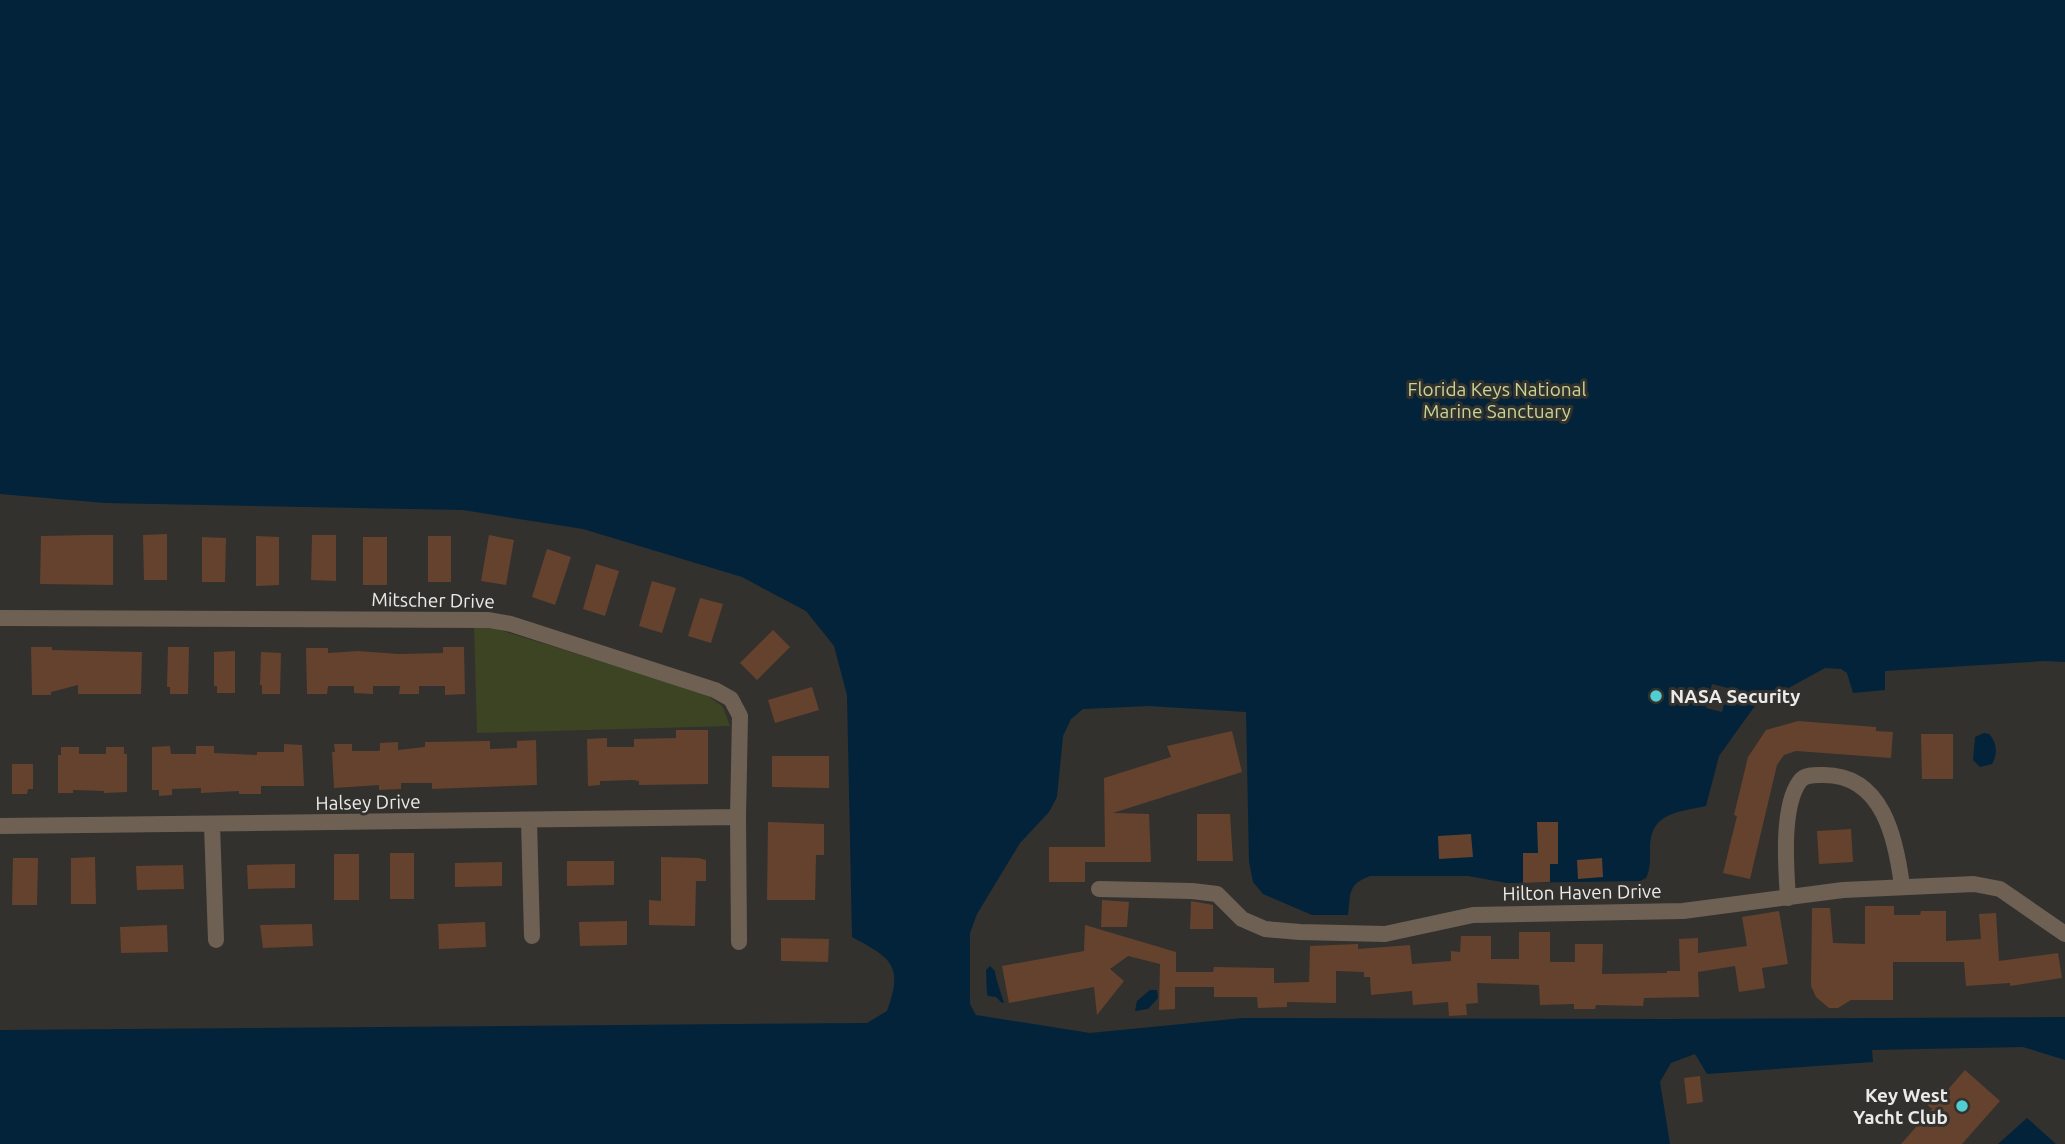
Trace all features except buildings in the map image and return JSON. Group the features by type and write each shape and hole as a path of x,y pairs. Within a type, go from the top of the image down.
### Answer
{"street":[{"name":"Mitscher Drive","path":"0,618 475,620 510,624 715,690 732,699 740,716 737,817 739,942"},
{"path":"1788,898 1785,844 1792,799 1800,780 1811,775 1839,775 1857,781 1882,809 1897,845 1902,886"},
{"name":"Halsey Drive","path":"0,826 737,817"},
{"path":"529,820 532,936"},
{"path":"212,825 216,940"},
{"name":"Hilton Haven Drive","path":"1099,888 1217,894 1242,919 1265,929 1385,934 1473,915 1683,911 1843,890 1974,884 2000,890 2065,934"}],"green space":[{"path":"474,626 490,627 706,694 723,707 730,726 477,733"}],"water":[{"name":"Florida Keys National Marine Sanctuary","path":"0,0 2065,0 2065,662 1885,671 1885,690 1853,693 1847,673 1841,669 1825,668 1754,707 1719,756 1706,806 1677,812 1661,820 1656,826 1652,835 1646,878 1640,881 1507,883 1468,876 1370,876 1354,886 1348,915 1312,915 1263,894 1253,882 1249,862 1246,712 1149,706 1083,709 1071,719 1063,736 1057,797 1049,812 1020,843 977,914 970,933 970,1004 976,1015 1090,1033 1243,1018 2065,1017 2065,1060 2023,1047 1872,1050 1873,1062 1707,1074 1695,1054 1671,1063 1660,1082 1670,1144 0,1144 0,1030 867,1023 887,1011 894,973 885,958 852,937 847,695 834,646 806,611 742,577 583,529 463,510 105,503 0,494"},
{"path":"1984,733 1992,737 1996,753 1992,764 1980,767 1973,760 1975,737"},
{"path":"990,966 995,971 1004,1002 1002,1003 987,994 986,970"},
{"path":"1150,990 1157,990 1158,998 1148,1009 1135,1011 1137,1001"},
{"path":"2027,1118 2056,1144 1998,1144"}],"pier":[{"path":"1712,684 1728,688 1722,712 1706,708"}],"place":[{"name":"NASA Security","path":"1656,696"},
{"name":"Key West Yacht Club","path":"1962,1106"}]}
